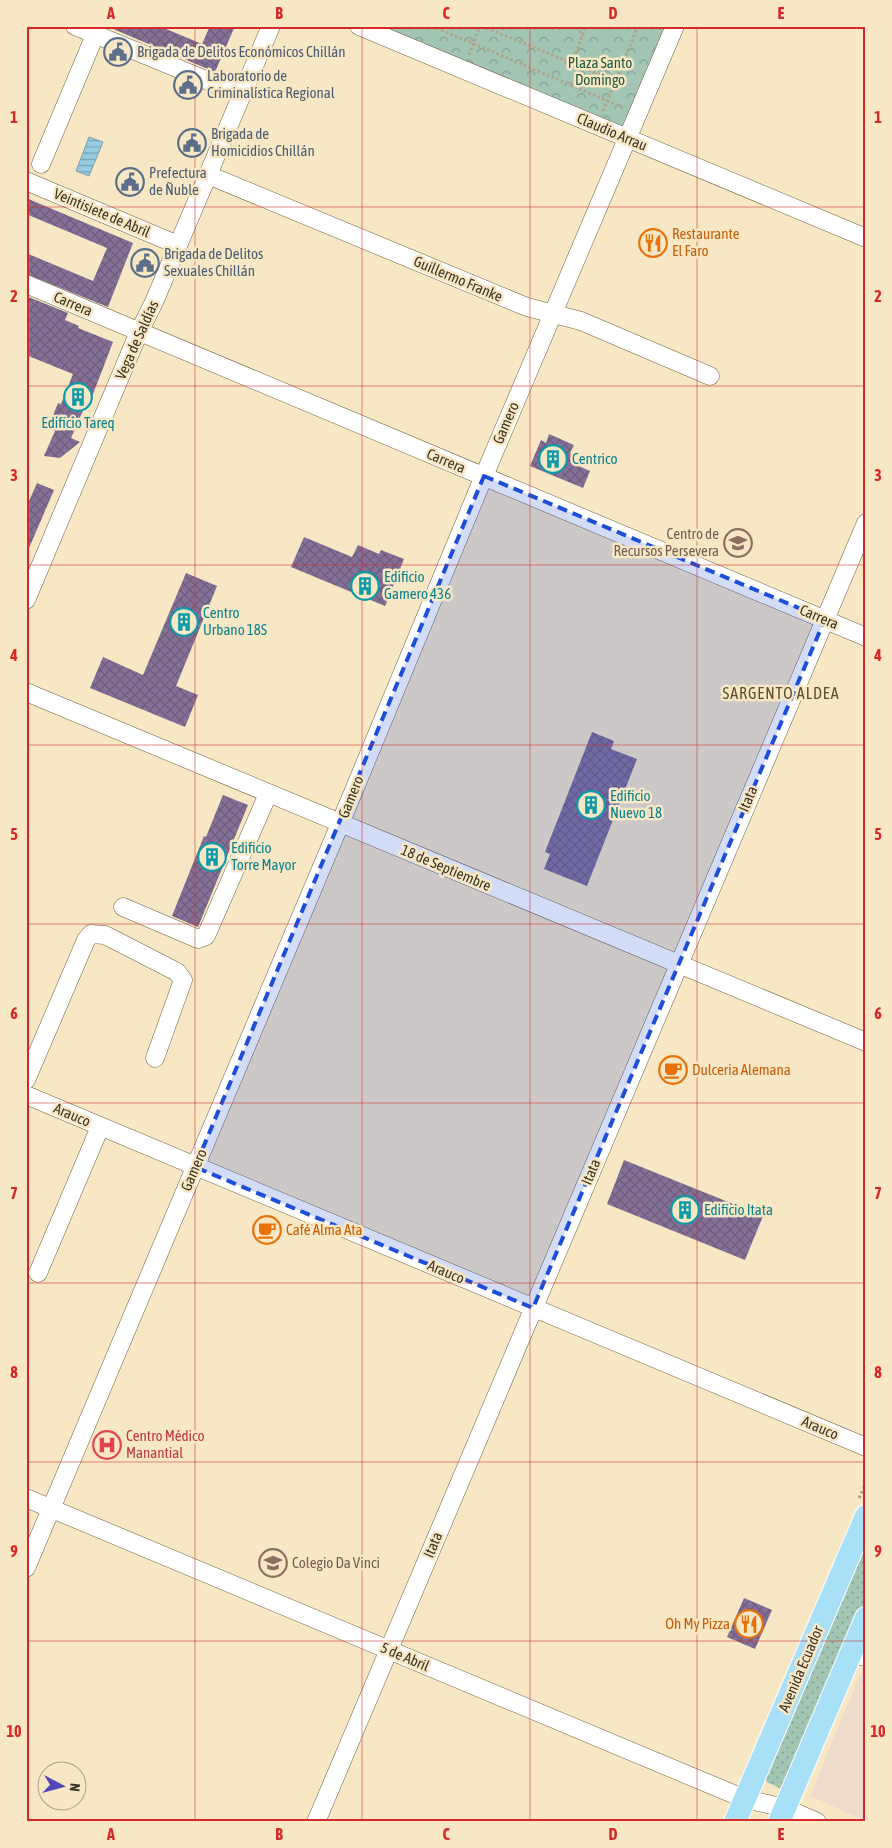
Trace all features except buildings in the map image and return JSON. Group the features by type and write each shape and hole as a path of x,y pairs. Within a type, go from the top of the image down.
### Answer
{"main road":[{"name":"Avenida Ecuador","path":"735,1822 866,1516"},
{"path":"782,1815 858,1656 865,1622"}],"street":[{"path":"75,26 242,95"},
{"name":"Vega de Saldías","path":"26,600 271,26"},
{"name":"Claudio Arrau","path":"359,26 866,238"},
{"name":"Gamero","path":"26,1568 675,26"},
{"path":"41,164 95,35"},
{"name":"Guillermo Franke","path":"208,175 527,307 581,321 710,376"},
{"name":"Veintisiete de Abril","path":"26,181 178,246"},
{"name":"Carrera","path":"26,284 866,637"},
{"name":"Itata","path":"316,1822 866,523"},
{"name":"18 de Septiembre","path":"26,692 866,1042"},
{"path":"123,907 198,940 206,936 268,794"},
{"path":"26,1080 86,940 91,934 105,935 177,972 183,980 155,1058"},
{"name":"Arauco","path":"26,1095 866,1447"},
{"path":"38,1273 100,1127"},
{"name":"5 de Abril","path":"26,1498 782,1815 817,1822"}],"path":[{"path":"432,26 607,99 638,114"},
{"path":"464,70 481,26 615,81"},
{"path":"578,26 583,36"},
{"path":"572,63 586,26"},
{"path":"599,126 607,99 638,26"}],"highlighted area":[{"path":"484,476 825,619 533,1308 195,1167"}],"shaded area":[{"path":"866,1660 866,1821 810,1796"}],"green space":[{"name":"Plaza Santo Domingo","path":"374,26 669,26 625,131"},
{"path":"866,1539 866,1603 789,1793 765,1781"}],"water":[{"path":"89,137 103,142 89,176 76,171"}],"place":[{"name":"Brigada de Delitos Económicos Chillán","path":"118,52"},
{"name":"Laboratorio de Criminalística Regional","path":"188,85"},
{"name":"Brigada de Homicidios Chillán","path":"192,143"},
{"name":"Prefectura de Ñuble","path":"130,182"},
{"name":"Restaurante El Faro","path":"653,243"},
{"name":"Brigada de Delitos Sexuales Chillán","path":"145,263"},
{"name":"Edificio Tareq","path":"78,397"},
{"name":"Centrico","path":"553,459"},
{"name":"Centro de Recursos Persevera","path":"738,543"},
{"name":"Edificio Gamero 436","path":"365,586"},
{"name":"Centro Urbano 18S","path":"184,622"},
{"name":"Edificio Nuevo 18","path":"591,805"},
{"name":"Edificio Torre Mayor","path":"212,857"},
{"name":"Dulceria Alemana","path":"673,1070"},
{"name":"Edificio Itata","path":"685,1210"},
{"name":"Café Alma Ata","path":"267,1230"},
{"name":"Centro Médico Manantial","path":"107,1445"},
{"name":"Colegio Da Vinci","path":"273,1563"},
{"name":"Oh My Pizza","path":"749,1624"}],"district":[{"name":"SARGENTO ALDEA","path":"781,693"}]}
